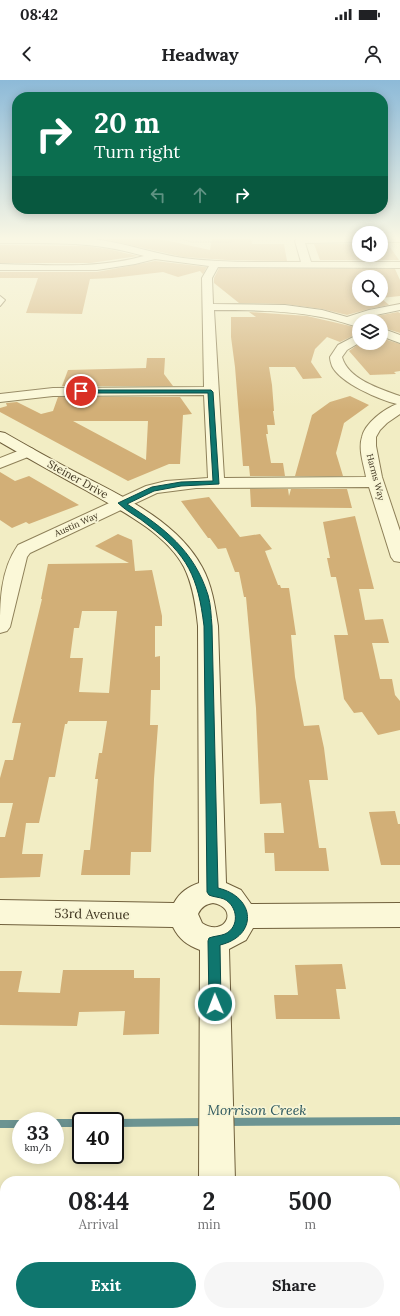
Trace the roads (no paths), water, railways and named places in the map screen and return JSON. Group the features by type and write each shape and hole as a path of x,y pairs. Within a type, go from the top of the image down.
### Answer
{"street":[{"path":"208,295 211,392 216,482"},
{"path":"209,307 289,308 314,311 352,321"},
{"path":"348,320 377,311 400,307"},
{"path":"388,334 400,338"},
{"path":"352,342 338,352 336,361 338,366 359,384 400,401"},
{"path":"0,398 53,392 211,392"},
{"name":"Harms Way","path":"400,408 376,425 370,436 368,447 376,482 400,557"},
{"name":"Steiner Drive","path":"0,436 122,503 150,522 171,540 188,560 199,580 204,597 208,626 213,892"},
{"path":"0,463 28,452"},
{"name":"Austin Way","path":"0,627 18,557 24,549 152,489 181,484 216,482 376,482"},
{"path":"213,892 227,895 238,904 242,916 239,928 229,938 214,941 198,938 187,928 184,915 188,904 198,895 213,892"},
{"name":"53rd Avenue","path":"0,912 184,915"},
{"path":"242,916 400,915"},
{"path":"214,941 217,1176"}],"lane":[{"path":"0,298 2,300 0,304"}],"waterway":[{"name":"Morrison Creek","path":"226,1122 400,1121"},
{"name":"Morrison Creek","path":"124,1123 206,1122"},
{"name":"Morrison Creek","path":"64,1123 72,1123"},
{"name":"Morrison Creek","path":"0,1124 12,1124"}]}
